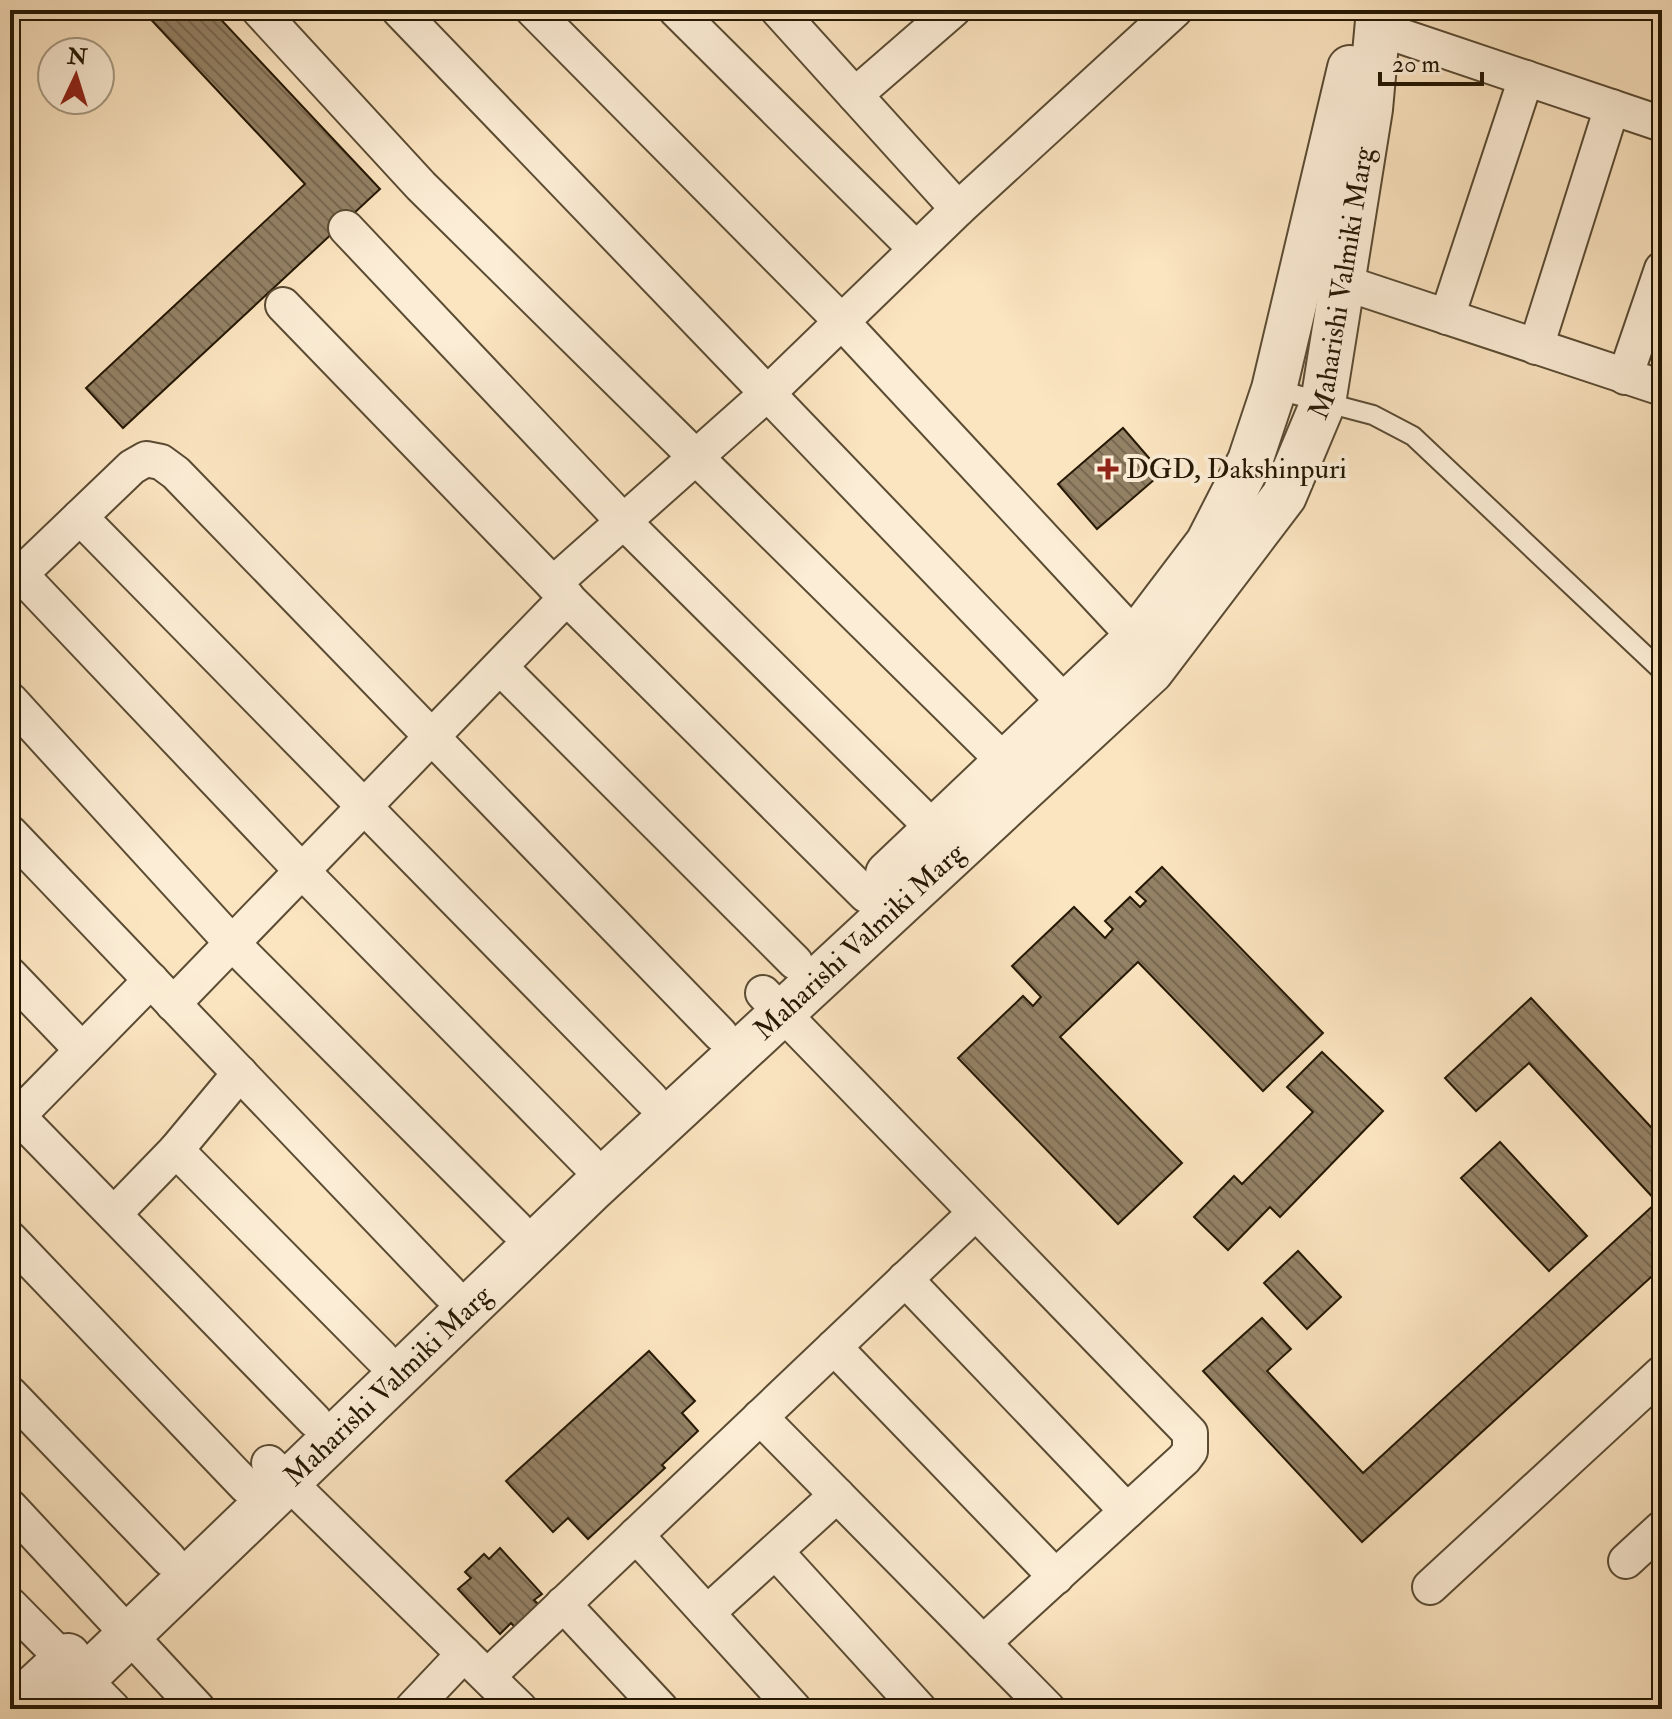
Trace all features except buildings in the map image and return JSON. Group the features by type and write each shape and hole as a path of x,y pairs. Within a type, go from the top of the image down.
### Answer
{"street":[{"path":"259,10 421,186 1005,762"},
{"path":"399,10 1066,704"},
{"path":"533,10 841,321 1136,638"},
{"path":"676,10 916,249"},
{"path":"778,10 958,209"},
{"path":"855,95 953,10"},
{"path":"314,1420 114,1214 13,1116 82,1050 232,943 500,667 560,591 623,521 769,392 958,209 1175,10"},
{"path":"1371,16 1526,78 1662,124"},
{"name":"Maharishi Valmiki Marg","path":"52,1709 87,1682 120,1623 169,1559 268,1477 592,1189 773,1003 1151,671 1284,496 1323,403 1370,109 1371,16"},
{"name":"Maharishi Valmiki Marg","path":"120,1623 268,1477 314,1420 720,1034 773,1003 795,962 1136,638 1208,543 1250,461 1274,389 1358,35 1371,16"},
{"path":"1447,317 1526,78"},
{"path":"1536,347 1612,107"},
{"path":"346,228 623,521 934,829"},
{"path":"1625,377 1662,269"},
{"path":"1342,282 1662,388"},
{"path":"283,305 560,591 866,895"},
{"path":"587,1161 15,579 132,467 146,459 161,462 176,473 720,1034"},
{"path":"80,517 651,1099"},
{"path":"500,667 795,962"},
{"path":"10,700 232,943 516,1228"},
{"path":"10,833 449,1292"},
{"path":"10,975 82,1050"},
{"path":"773,1003 974,1214 1190,1433 1190,1451 1184,1459 983,1643"},
{"path":"114,1214 176,1150 240,1073"},
{"path":"176,1150 381,1357"},
{"path":"412,1709 563,1604 974,1214"},
{"path":"10,1239 476,1664 520,1709"},
{"path":"905,1279 1127,1511"},
{"path":"834,1347 1056,1577"},
{"path":"1430,1587 1662,1373"},
{"path":"10,1394 169,1559"},
{"path":"760,1417 1048,1709"},
{"path":"707,1613 837,1495"},
{"path":"10,1507 198,1709"},
{"path":"1626,1561 1662,1528"},
{"path":"636,1535 794,1709"},
{"path":"776,1552 919,1709"},
{"path":"563,1604 661,1709"},
{"path":"10,1605 87,1682"},
{"name":"Maharishi Valmiki Marg","path":"11,1709 87,1682"}],"lane":[{"path":"1274,389 1373,415 1413,436 1662,671"}],"place":[{"name":"DGD, Dakshinpuri","path":"1108,469"}]}
